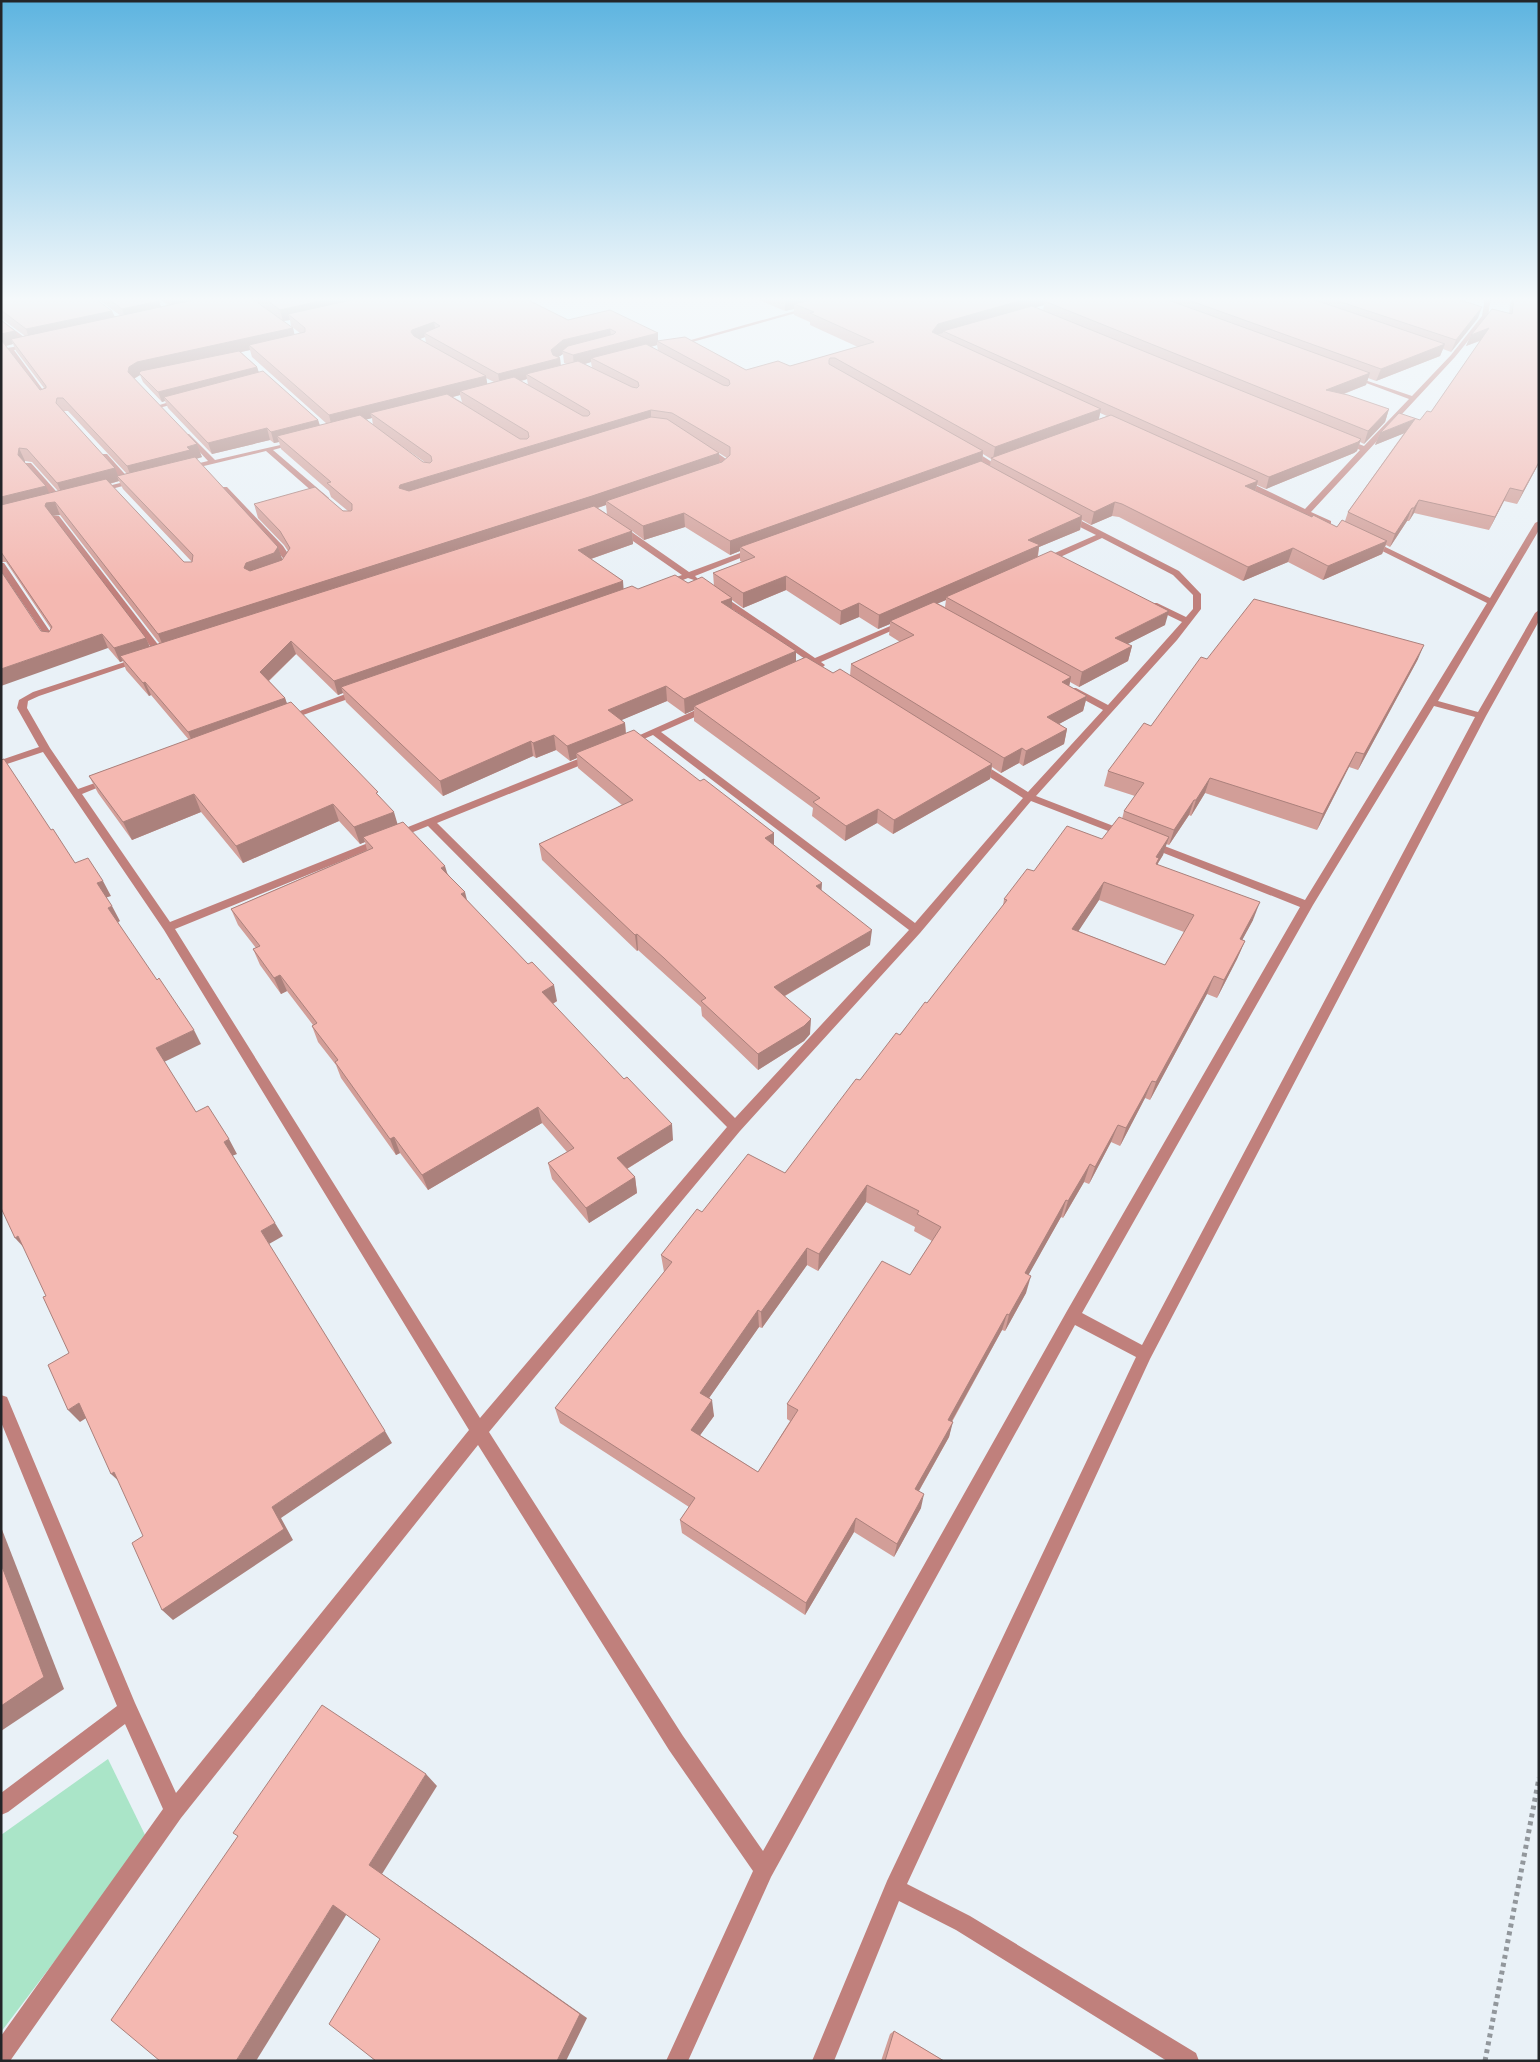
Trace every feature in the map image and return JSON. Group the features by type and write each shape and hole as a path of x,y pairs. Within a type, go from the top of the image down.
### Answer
{"street":[{"path":"42,393 46,399"},
{"path":"1399,393 1412,398"},
{"path":"1306,512 1417,393"},
{"path":"165,413 156,403 195,397"},
{"path":"179,427 213,462"},
{"path":"1333,436 1364,449"},
{"path":"174,472 304,440"},
{"path":"693,442 726,463 724,468 709,474"},
{"path":"957,445 991,464"},
{"path":"97,448 129,483"},
{"path":"268,449 329,502"},
{"path":"994,478 978,469 1000,460"},
{"path":"28,465 60,501"},
{"path":"201,465 208,472"},
{"path":"95,492 147,479"},
{"path":"1235,479 1333,525"},
{"path":"221,486 290,561 282,570 273,574"},
{"path":"113,487 120,494"},
{"path":"51,503 69,499"},
{"path":"1,2055 174,1811 479,1431 734,1127 916,930 1029,797 1188,622 1197,609 1197,594 1176,573 1101,536 1052,509"},
{"path":"56,518 165,651 36,694 24,700 22,708 45,748 168,928 479,1431 676,1743 764,1870"},
{"path":"612,523 831,672"},
{"path":"677,2061 764,1870 1072,1316 1307,905 1538,526"},
{"path":"1035,566 1056,560 1101,536"},
{"path":"1360,538 1492,602"},
{"path":"652,588 764,548"},
{"path":"1,565 53,642"},
{"path":"1146,602 1188,622"},
{"path":"788,673 915,619"},
{"path":"823,2061 894,1888 1144,1354 1481,716 1537,621"},
{"path":"1066,686 1108,709"},
{"path":"280,720 364,691"},
{"path":"1432,702 1481,716"},
{"path":"619,746 717,704"},
{"path":"654,732 916,930"},
{"path":"1,763 45,748"},
{"path":"168,928 601,753"},
{"path":"971,761 1029,797 1307,905"},
{"path":"76,793 123,776"},
{"path":"431,823 734,1127"},
{"path":"1072,1316 1144,1354"},
{"path":"3,1410 128,1710 174,1811"},
{"path":"1,1805 128,1710"},
{"path":"894,1888 963,1923 1188,2061"}],"path":[{"path":"1485,2061 1539,1778"}],"green space":[{"path":"108,1759 147,1839 1,2032 1,1835"}],"building":[{"path":"1,393 148,393 197,444 187,447 190,450 127,466 63,398 57,398 56,403 115,468 57,483 27,449 19,448 18,455 46,486 1,497"},
{"path":"178,393 288,393 318,420 271,432 267,428 208,443 164,397"},
{"path":"304,393 417,393 329,415"},
{"path":"464,393 543,393 583,416 588,416 590,414 589,411 559,393 881,393 983,451 730,541 684,513 643,526 606,501 722,462 730,455 730,447 672,413 651,410 400,485 399,488 409,491 651,417 667,419 719,453 592,496 158,634 55,502 46,503 45,506 146,638 114,648 102,634 1,669 1,571 41,631 49,632 52,627 1,552 1,505 106,479 184,562 192,562 193,555 117,476 195,457 278,547 274,553 246,563 244,568 250,571 282,560 290,548 280,531 254,504 315,487 343,511 352,510 352,504 327,483 331,482 277,436 360,415 423,462 430,463 432,461 431,456 370,413 447,394 520,439 527,439 529,437 528,432"},
{"path":"898,393 1066,393 1101,409 995,447"},
{"path":"1082,393 1248,393 1361,439 1358,442 1269,477"},
{"path":"1274,393 1340,393 1389,409 1368,431"},
{"path":"1444,393 1539,393 1539,462 1523,491 1510,488 1495,517 1419,500 1395,534 1348,512 1415,419 1380,433 1399,413 1420,420 1427,411 1431,412"},
{"path":"1111,415 1258,481 1245,486 1312,517 1313,515 1337,527 1342,520 1387,541 1328,566 1293,548 1248,567 1122,504 1115,502 1094,512 991,458"},
{"path":"981,461 1082,516 1028,540 1040,545 879,615 859,603 841,611 786,576 743,593 713,573 755,557 740,547"},
{"path":"594,506 632,531 578,550 623,581 334,681 291,641 260,672 285,698 188,732 120,656"},
{"path":"1051,551 1169,611 1115,638 1132,646 1082,672 946,597"},
{"path":"675,575 688,583 702,577 732,598 721,602 796,651 684,699 666,686 608,710 625,723 567,746 554,735 533,743 531,741 440,781 341,687 632,586 638,589"},
{"path":"1254,599 1424,645 1364,754 1356,752 1323,814 1210,778 1174,830 1124,811 1144,783 1108,771 1144,723 1151,726 1201,657 1207,659"},
{"path":"934,602 1071,677 1062,682 1087,696 1047,717 1067,729 1026,751 1022,748 1004,758 851,664 914,635 890,621"},
{"path":"806,657 833,673 840,669 992,764 894,820 878,809 846,826 813,802 820,798 694,706"},
{"path":"291,702 378,792 376,793 394,812 354,827 333,804 236,846 194,794 123,822 89,776"},
{"path":"634,730 700,781 704,779 774,833 765,838 822,883 816,886 872,930 774,987 811,1019 804,1026 758,1054 701,1001 706,998 637,934 635,935 539,844 633,800 576,753"},
{"path":"4,759 75,863 88,858 103,881 97,883 112,906 108,908 194,1030 156,1048 196,1112 208,1106 229,1139 224,1142 275,1223 261,1231 385,1431 272,1507 284,1529 162,1610 132,1543 143,1536 114,1472 111,1474 79,1403 68,1410 48,1365 69,1353 43,1297 46,1296 18,1236 15,1238 1,1208 1,760"},
{"path":"1119,817 1169,837 1156,857 1159,858 1156,864 1260,902 1240,939 1245,941 1224,980 1214,976 1156,1082 1152,1081 1126,1128 1118,1125 1095,1167 1090,1164 1068,1201 1066,1200 1025,1273 1031,1276 1009,1315 1007,1314 948,1420 953,1422 915,1489 924,1494 897,1544 856,1518 806,1603 680,1520 695,1498 555,1408 672,1262 661,1255 697,1209 702,1212 748,1154 785,1173 856,1079 860,1080 896,1033 900,1035 925,1002 927,1003 1007,900 1004,899 1027,869 1034,871 1067,826 1102,839","holes":["1104,882 1194,915 1165,965 1072,929","867,1185 919,1211 917,1214 941,1227 910,1275 882,1261 787,1404 798,1410 758,1472 691,1430 712,1400 700,1393 758,1310 761,1312 807,1248 819,1254"]},
{"path":"403,822 445,866 441,868 465,892 461,894 528,964 532,962 554,985 542,992 624,1079 627,1077 672,1124 617,1158 635,1177 586,1208 548,1163 574,1148 538,1107 422,1175 394,1137 390,1139 335,1062 338,1060 312,1026 317,1023 280,975 274,978 253,949 260,946 231,909 373,848 363,837"},
{"path":"1,1564 44,1677 1,1706"},
{"path":"322,1705 426,1774 369,1865 580,2014 557,2061 376,2061 329,2024 380,1939 333,1905 236,2061 160,2061 111,2020 238,1836 233,1833"},
{"path":"894,2031 944,2061 885,2061"}]}
